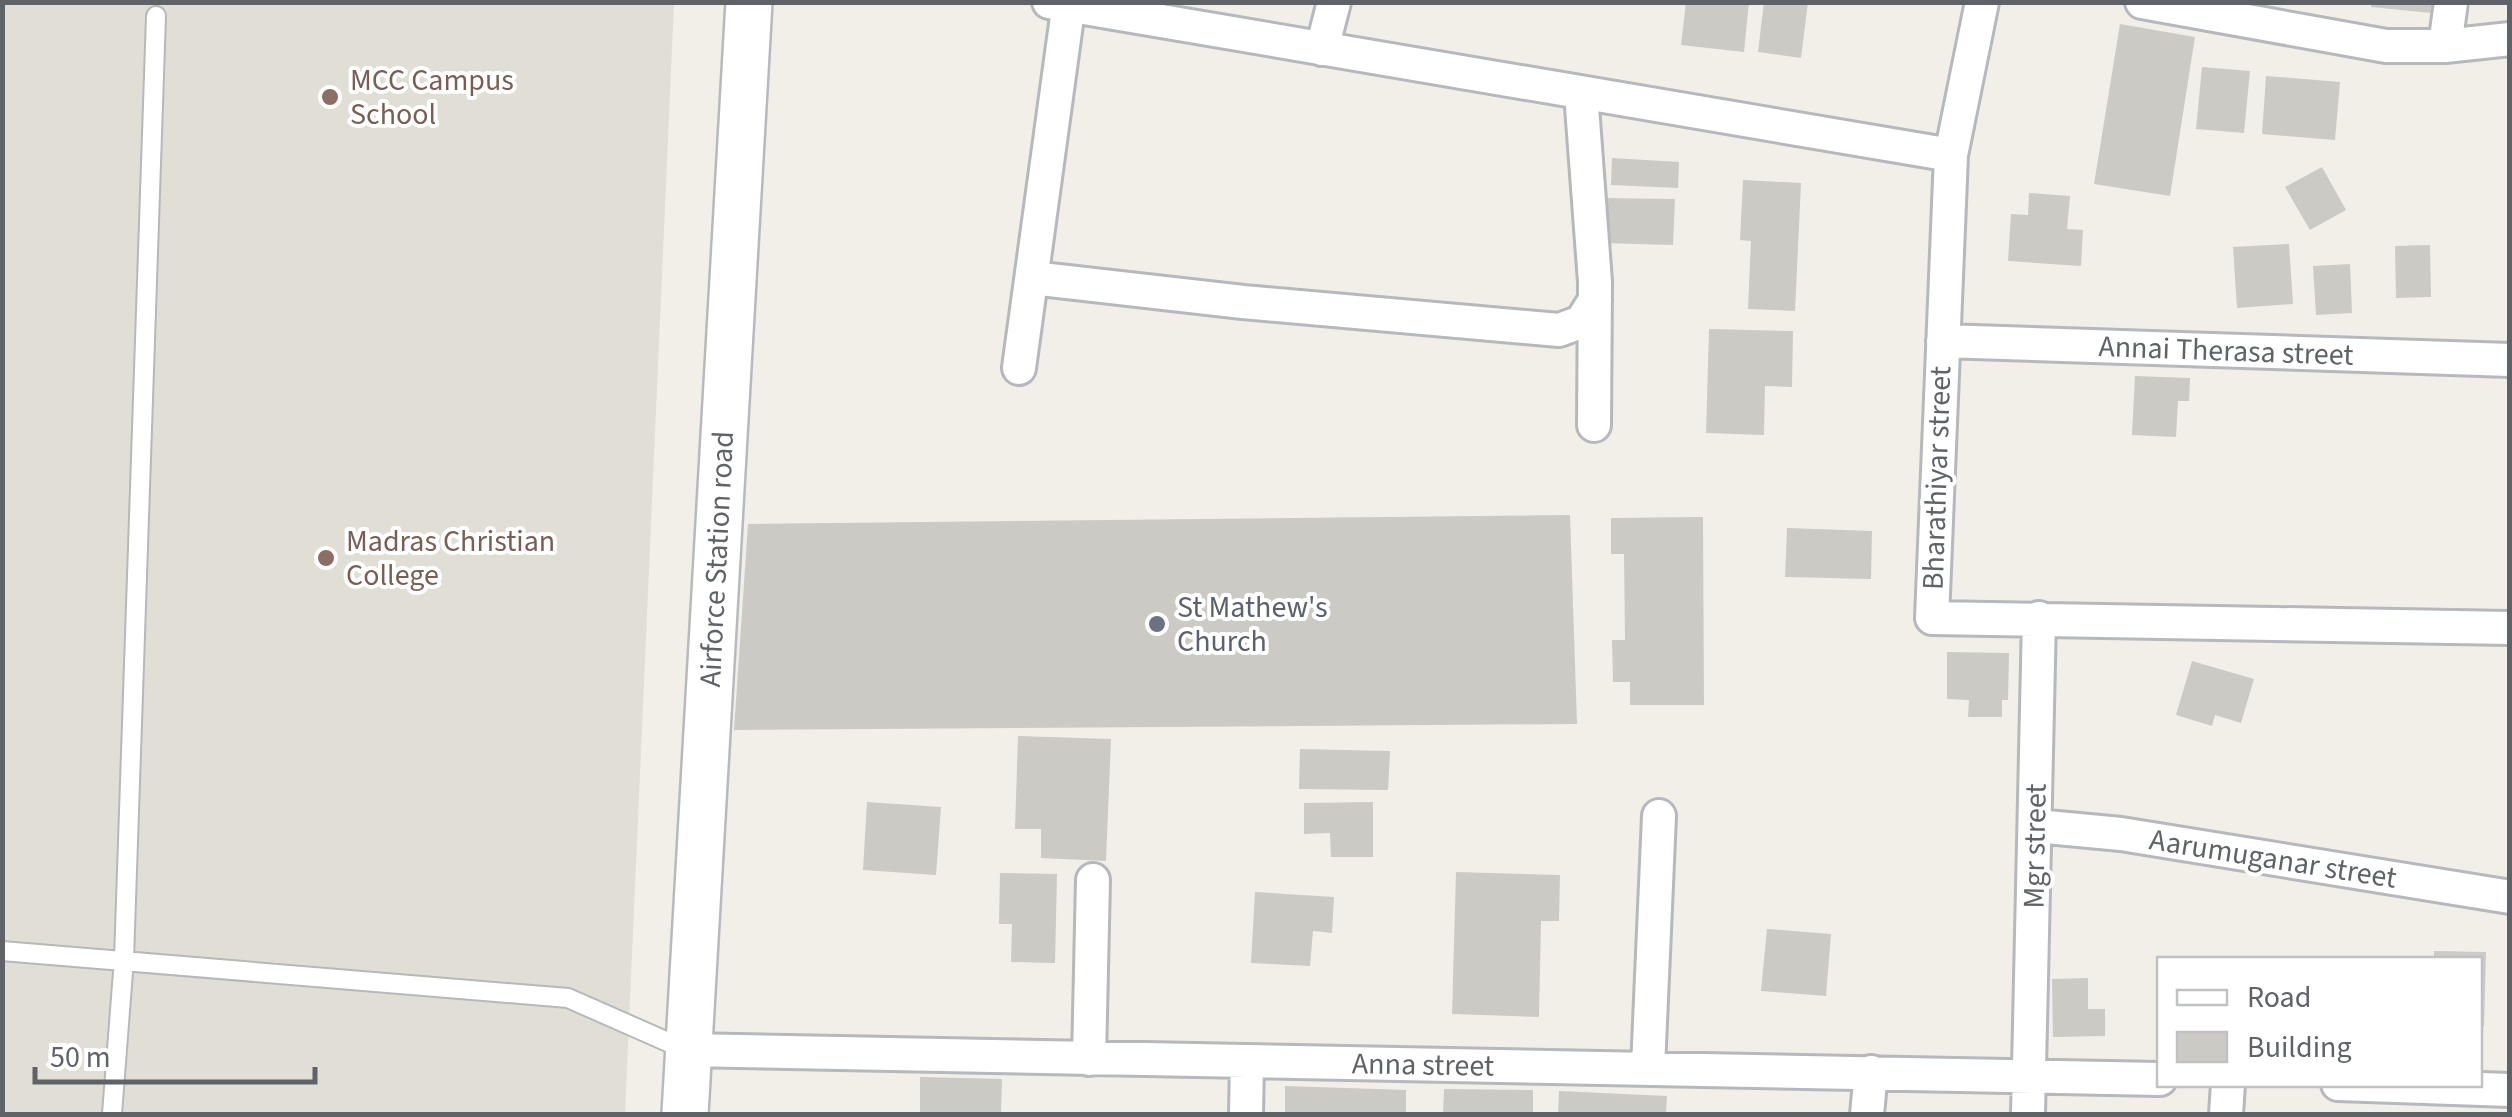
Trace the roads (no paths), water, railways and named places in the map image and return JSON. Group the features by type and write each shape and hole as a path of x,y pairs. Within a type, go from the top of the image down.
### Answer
{"street":[{"name":"Airforce Station road","path":"685,1114 749,2"},
{"path":"1322,49 1334,2"},
{"name":"Bharathiyar street","path":"1982,2 1951,155 1932,618 2510,628"},
{"path":"2142,2 2386,46 2445,46 2510,39"},
{"path":"2445,46 2451,2"},
{"path":"1019,368 1062,4 1951,155"},
{"path":"1582,93 1596,300 1594,425"},
{"path":"1032,278 1244,302 1559,330 1581,322 1596,300"},
{"name":"Annai Therasa street","path":"1943,341 2510,360"},
{"name":"Mgr street","path":"2028,1114 2039,618"},
{"path":"1648,1068 1659,816"},
{"name":"Aarumuganar street","path":"2036,826 2122,834 2510,897"},
{"path":"1090,1059 1093,880"},
{"name":"Anna street","path":"687,1050 2157,1079"},
{"path":"1246,1062 1246,1114"},
{"path":"1868,1114 1870,1072"},
{"path":"2226,1114 2228,1087"},
{"path":"2424,1087 2510,1090"}],"lane":[{"path":"112,1114 124,959 156,16"},
{"path":"2,952 568,998 687,1050"}],"place":[{"name":"MCC Campus School","path":"330,97"},
{"name":"Madras Christian College","path":"326,558"},
{"name":"St Mathew's Church","path":"1157,624"}]}
